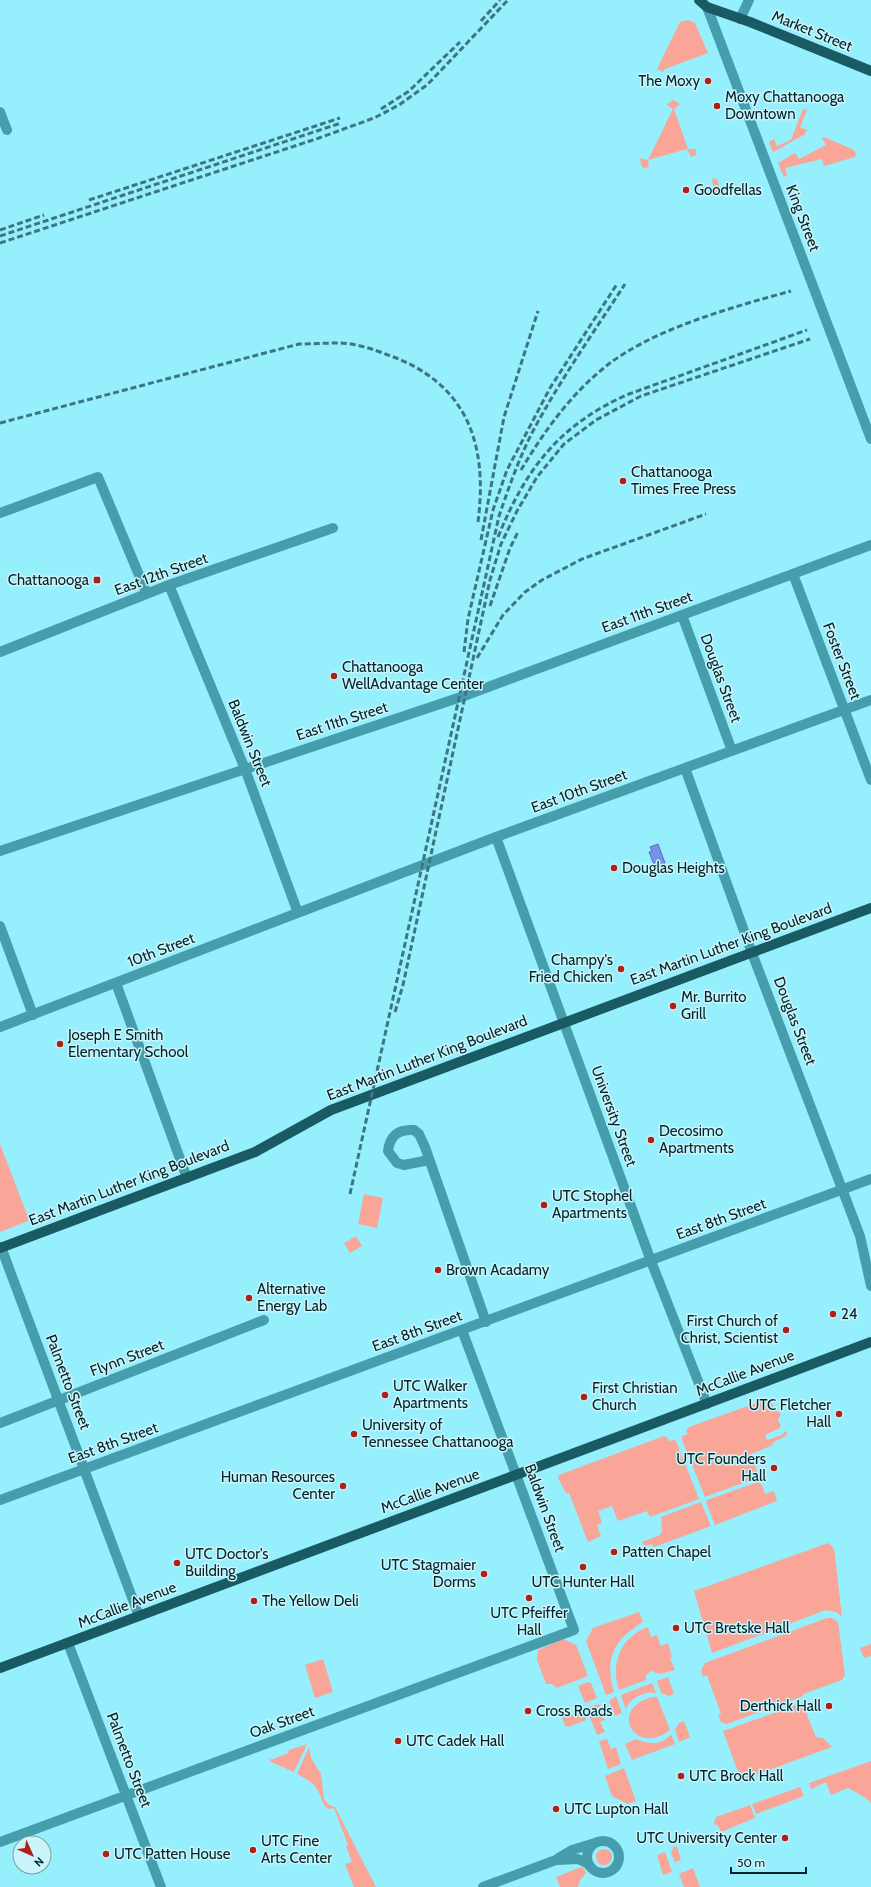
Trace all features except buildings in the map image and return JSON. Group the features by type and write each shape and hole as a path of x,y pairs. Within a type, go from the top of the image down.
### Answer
{"main road":[{"name":"Market Street","path":"700,0 708,7 871,71"},
{"name":"East Martin Luther King Boulevard","path":"0,1248 256,1152 331,1110 871,908"},
{"name":"McCallie Avenue","path":"0,1668 871,1342"}],"street":[{"path":"740,19 749,0"},
{"name":"King Street","path":"708,7 871,440"},
{"path":"0,112 7,130"},
{"path":"0,513 98,477 146,594"},
{"name":"East 12th Street","path":"0,652 146,594 333,528"},
{"name":"East 11th Street","path":"0,851 464,696 871,545"},
{"name":"Foster Street","path":"793,574 871,780"},
{"name":"Baldwin Street","path":"169,586 245,769 298,913"},
{"name":"Douglas Street","path":"682,615 732,751"},
{"name":"East 10th Street","path":"298,913 496,837 871,700"},
{"name":"Douglas Street","path":"685,768 752,953 860,1236 871,1286"},
{"name":"University Street","path":"496,837 565,1022 651,1261 707,1404"},
{"name":"10th Street","path":"33,1015 298,913"},
{"path":"0,926 33,1015 0,1027"},
{"path":"116,983 187,1178"},
{"path":"429,1160 486,1322"},
{"name":"East 8th Street","path":"0,1500 85,1470 871,1179"},
{"name":"Palmetto Street","path":"0,1248 59,1400 139,1616"},
{"name":"Flynn Street","path":"0,1423 264,1320"},
{"name":"Baldwin Street","path":"462,1330 574,1630"},
{"name":"Oak Street","path":"0,1842 574,1630"},
{"name":"Palmetto Street","path":"68,1643 161,1887"},
{"path":"483,1887 556,1860 572,1850 597,1842 604,1841 614,1844 618,1848 619,1859 615,1868 609,1872 599,1872 589,1864 578,1859 556,1860"},
{"path":"589,1864 587,1860 587,1852 590,1847 597,1842"}],"shaded area":[{"path":"688,20 695,23 708,53 665,69 663,72 657,69 680,22"},
{"path":"673,100 680,104 674,109 688,149 696,149 696,155 691,157 687,149 648,160 673,109 667,104"},
{"path":"803,109 807,110 800,127 807,130 804,135 773,152 769,142 774,139 777,146 791,140"},
{"path":"824,137 854,150 856,154 855,157 824,166 822,159 785,168 787,175 784,177 778,163 795,153 799,159 826,145 822,138"},
{"path":"640,158 648,160 649,167 644,168 641,165"},
{"path":"713,178 717,179 721,193 715,193 712,181"},
{"path":"0,1144 28,1217 28,1221 0,1232"},
{"path":"364,1194 383,1198 377,1228 358,1224"},
{"path":"356,1236 362,1246 350,1253 344,1243"},
{"path":"765,1400 767,1402 771,1402 775,1410 781,1414 778,1420 781,1426 765,1435 767,1440 782,1435 785,1431 787,1432 786,1436 772,1443 773,1445 751,1454 759,1477 705,1497 682,1440 682,1436 688,1434 686,1431 689,1427"},
{"path":"664,1436 667,1437 669,1441 676,1441 699,1499 650,1517 647,1511 618,1521 612,1506 598,1511 602,1523 597,1525 601,1536 588,1542 569,1493 566,1493 558,1478 559,1475"},
{"path":"758,1482 762,1485 765,1494 774,1491 777,1501 715,1525 706,1502 707,1500"},
{"path":"701,1502 711,1526 654,1547 652,1544 645,1546 642,1542 660,1535 662,1530 661,1517"},
{"path":"828,1543 834,1548 842,1617 836,1612 826,1610 712,1653 694,1591"},
{"path":"639,1612 643,1622 618,1643 614,1651 610,1669 614,1692 606,1695 586,1641 593,1628"},
{"path":"827,1618 832,1618 838,1622 845,1675 842,1680 727,1724 721,1722 718,1715 721,1714 707,1675 703,1677 701,1670 705,1663"},
{"path":"648,1627 651,1637 657,1635 661,1646 668,1643 672,1657 670,1658 675,1670 660,1674 651,1671 646,1675 646,1680 619,1690 616,1670 620,1652 631,1637"},
{"path":"563,1639 576,1645 588,1676 557,1688 552,1684 546,1684 537,1660 538,1650"},
{"path":"871,1644 871,1656 864,1658 860,1648"},
{"path":"323,1659 333,1692 315,1698 305,1665"},
{"path":"668,1677 674,1694 669,1696 661,1693 657,1681"},
{"path":"588,1682 591,1683 597,1698 585,1703 578,1686"},
{"path":"652,1683 656,1693 652,1692 638,1696 630,1702 626,1710 621,1695"},
{"path":"616,1696 622,1713 615,1716 609,1701"},
{"path":"652,1697 657,1697 670,1730 658,1737 647,1738 638,1735 631,1728 629,1720 631,1711 638,1703"},
{"path":"802,1703 816,1737 823,1738 832,1747 741,1780 723,1731"},
{"path":"599,1704 605,1720 600,1722 605,1732 597,1735 586,1708"},
{"path":"583,1709 586,1720 568,1727 565,1726 561,1714 564,1716 569,1714 570,1716 577,1714 576,1711"},
{"path":"684,1721 690,1737 679,1742 675,1730 679,1723"},
{"path":"671,1734 675,1744 632,1760 625,1744 636,1739 650,1743 660,1742 668,1738"},
{"path":"607,1739 611,1749 616,1747 621,1764 608,1769 599,1741"},
{"path":"307,1744 294,1772 271,1762 268,1758 271,1760 288,1753 289,1750"},
{"path":"309,1747 311,1758 321,1774 324,1799 329,1805 335,1807 376,1887 354,1887 345,1864 352,1862 346,1846 348,1845 334,1808 328,1809 314,1785 297,1774"},
{"path":"871,1761 871,1803 864,1797 848,1788 831,1795 826,1782 811,1789 809,1783"},
{"path":"624,1768 636,1801 628,1804 612,1796 605,1776"},
{"path":"800,1787 804,1796 756,1814 752,1804"},
{"path":"750,1805 755,1818 721,1832 718,1825 715,1825 714,1823 716,1817"},
{"path":"674,1846 677,1847 681,1860 675,1862 671,1853"},
{"path":"604,1849 610,1851 612,1857 610,1863 604,1865 598,1863 596,1857 598,1851"},
{"path":"665,1852 672,1872 663,1875 657,1855"},
{"path":"581,1867 584,1868 586,1873 580,1880 578,1887 560,1887 556,1877"},
{"path":"693,1868 700,1887 684,1887 679,1874"}],"water":[{"path":"658,844 665,863 655,867 649,852 652,851 650,847"}],"railway":[{"path":"481,21 500,0"},
{"path":"0,243 319,138 374,118 399,105 427,85 508,0"},
{"path":"381,109 409,91 460,42"},
{"path":"89,200 340,118"},
{"path":"0,236 341,123"},
{"path":"0,230 44,215"},
{"path":"464,652 468,619 493,510 507,470 550,388 617,284"},
{"path":"350,1194 499,516 510,483 528,441 543,412 625,284"},
{"path":"521,470 538,442 569,402 592,378 624,353 669,330 744,304 791,291"},
{"path":"481,540 504,417 538,311"},
{"path":"498,537 509,512 534,469 548,451 583,419 629,394 807,330"},
{"path":"395,1012 403,985 490,580 501,544 517,511 537,477 564,444 596,420 641,396 810,339"},
{"path":"0,423 299,344 344,343 357,345 382,353 415,367 437,382 454,400 467,420 475,443 479,467 480,494 478,522"},
{"path":"477,658 503,615 525,592 542,580 582,559 706,514"},
{"path":"490,606 510,548 518,532"}],"place":[{"name":"The Moxy","path":"708,81"},
{"name":"Moxy Chattanooga Downtown","path":"717,106"},
{"name":"Goodfellas","path":"686,190"},
{"name":"Chattanooga Times Free Press","path":"623,481"},
{"name":"Chattanooga","path":"97,580"},
{"name":"Chattanooga WellAdvantage Center","path":"334,676"},
{"name":"Douglas Heights","path":"614,868"},
{"name":"Champy's Fried Chicken","path":"621,969"},
{"name":"Mr. Burrito Grill","path":"673,1006"},
{"name":"Joseph E Smith Elementary School","path":"60,1044"},
{"name":"Decosimo Apartments","path":"651,1140"},
{"name":"UTC Stophel Apartments","path":"544,1205"},
{"name":"Brown Acadamy","path":"438,1270"},
{"name":"Alternative Energy Lab","path":"249,1298"},
{"name":"24","path":"833,1314"},
{"name":"First Church of Christ, Scientist","path":"786,1330"},
{"name":"UTC Walker Apartments","path":"385,1395"},
{"name":"First Christian Church","path":"584,1397"},
{"name":"UTC Fletcher Hall","path":"839,1414"},
{"name":"University of Tennessee Chattanooga","path":"354,1434"},
{"name":"UTC Founders Hall","path":"774,1468"},
{"name":"Human Resources Center","path":"343,1486"},
{"name":"Patten Chapel","path":"614,1552"},
{"name":"UTC Doctor's Building","path":"177,1563"},
{"name":"UTC Hunter Hall","path":"583,1567"},
{"name":"UTC Stagmaier Dorms","path":"484,1574"},
{"name":"UTC Pfeiffer Hall","path":"529,1598"},
{"name":"The Yellow Deli","path":"254,1601"},
{"name":"UTC Bretske Hall","path":"676,1628"},
{"name":"Derthick Hall","path":"829,1706"},
{"name":"Cross Roads","path":"528,1711"},
{"name":"UTC Cadek Hall","path":"398,1741"},
{"name":"UTC Brock Hall","path":"681,1776"},
{"name":"UTC Lupton Hall","path":"556,1809"},
{"name":"UTC University Center","path":"785,1838"},
{"name":"UTC Fine Arts Center","path":"253,1850"},
{"name":"UTC Patten House","path":"106,1854"}]}
